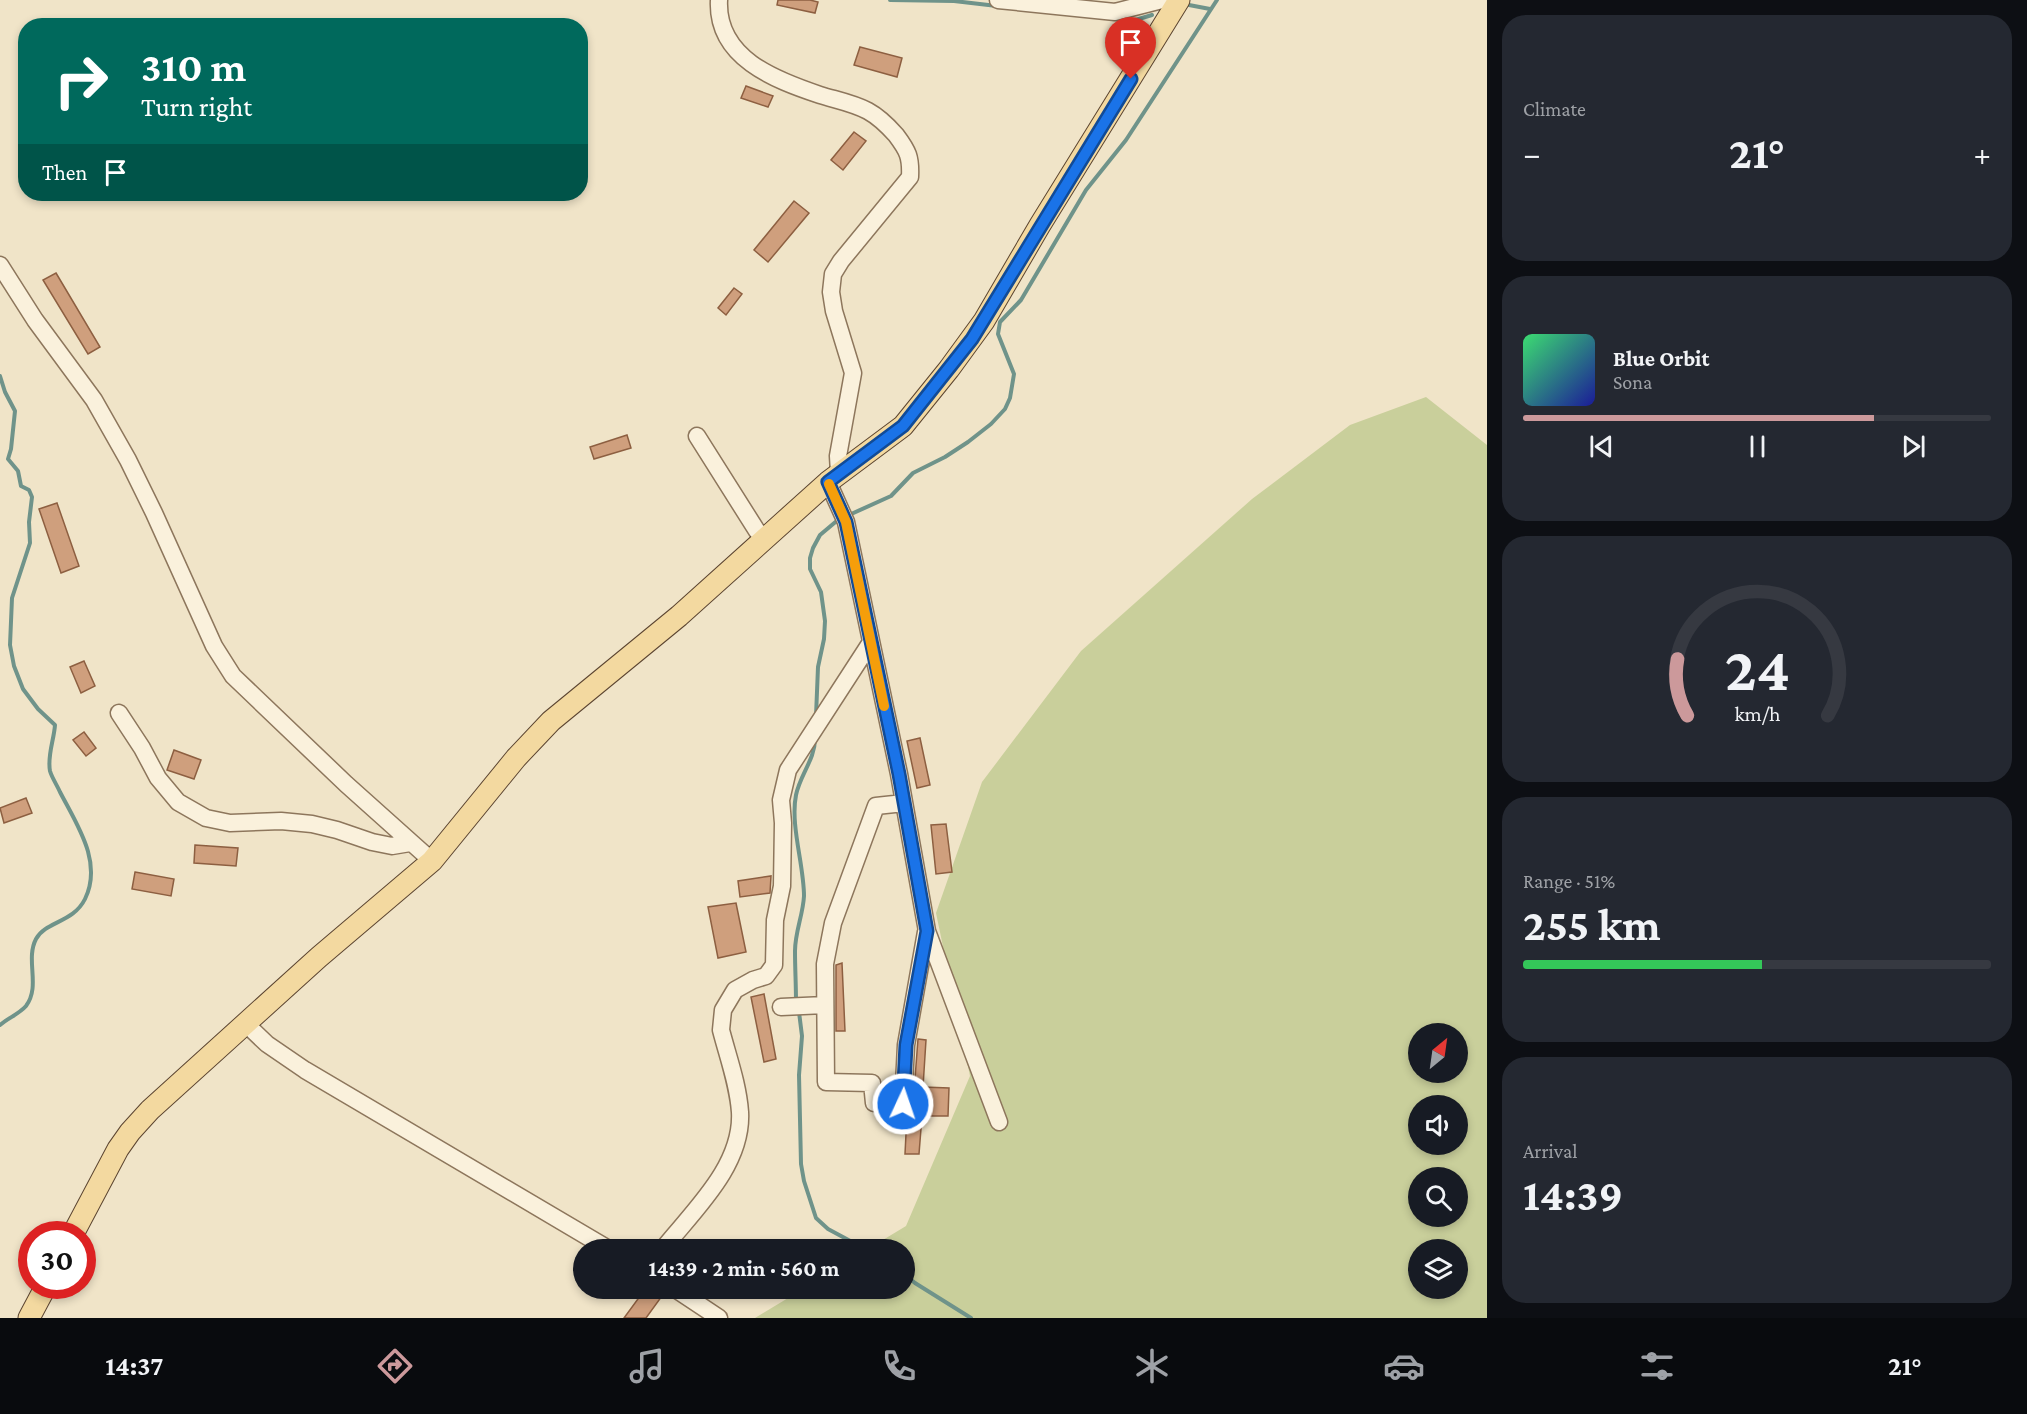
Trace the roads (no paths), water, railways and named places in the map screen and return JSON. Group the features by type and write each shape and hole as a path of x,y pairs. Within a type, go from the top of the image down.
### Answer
{"main road":[{"path":"80,1221 118,1149 150,1110 245,1023 432,861 516,758 551,722 679,616 834,478 903,426 972,339 1179,0"},
{"path":"29,1318 39,1299"}],"street":[{"path":"719,0 719,16 724,33 735,50 749,62 790,84 869,111 886,124 908,151 911,164 910,177 841,261 833,274 831,292 834,311 853,373 834,478 846,522 871,642 927,931 999,1122"},
{"path":"998,0 1115,12 1162,0"},
{"path":"0,265 35,320 94,400 128,460 154,513 205,630 222,661 248,692 432,861"},
{"path":"697,436 757,531 766,537"},
{"path":"671,1239 716,1184 734,1150 740,1114 738,1096 721,1030 721,1020 723,1011 735,990 766,976 774,964 775,920 782,886 781,800 788,770 871,642"},
{"path":"119,713 158,778 178,802 206,818 230,823 281,821 312,824 392,846 410,843"},
{"path":"904,803 876,806 833,923 825,964 826,1082 872,1083 874,1103 903,1104 906,1045 927,931"},
{"path":"791,1006 825,1005"},
{"path":"245,1023 267,1044 304,1070 591,1239"},
{"path":"690,1299 718,1318"}],"waterway":[{"path":"890,0 954,1 997,6"},
{"path":"849,515 891,496 913,473 968,442 991,424 1005,409 1010,398 1014,374 998,334 1000,322 1021,300 1086,190 1126,140 1217,0"},
{"path":"1189,5 1210,9"},
{"path":"1115,19 1132,21 1152,15"},
{"path":"0,376 15,411 8,459 18,471 21,486 29,490 32,497 29,522 30,543 12,598 10,645 14,666 23,689 38,709 55,725 50,754 50,771 86,844 91,871 90,885 80,907 40,933 36,939 32,956 33,982 30,998 23,1009 0,1025"},
{"path":"816,716 818,667 825,621 821,592 810,569 810,558 820,535 839,519"},
{"path":"796,1002 795,944 804,896 795,807 798,788 813,753 815,739"},
{"path":"799,1012 802,1036 799,1075 801,1164 804,1181 816,1218 828,1229 847,1239"},
{"path":"915,1283 971,1318"}]}
